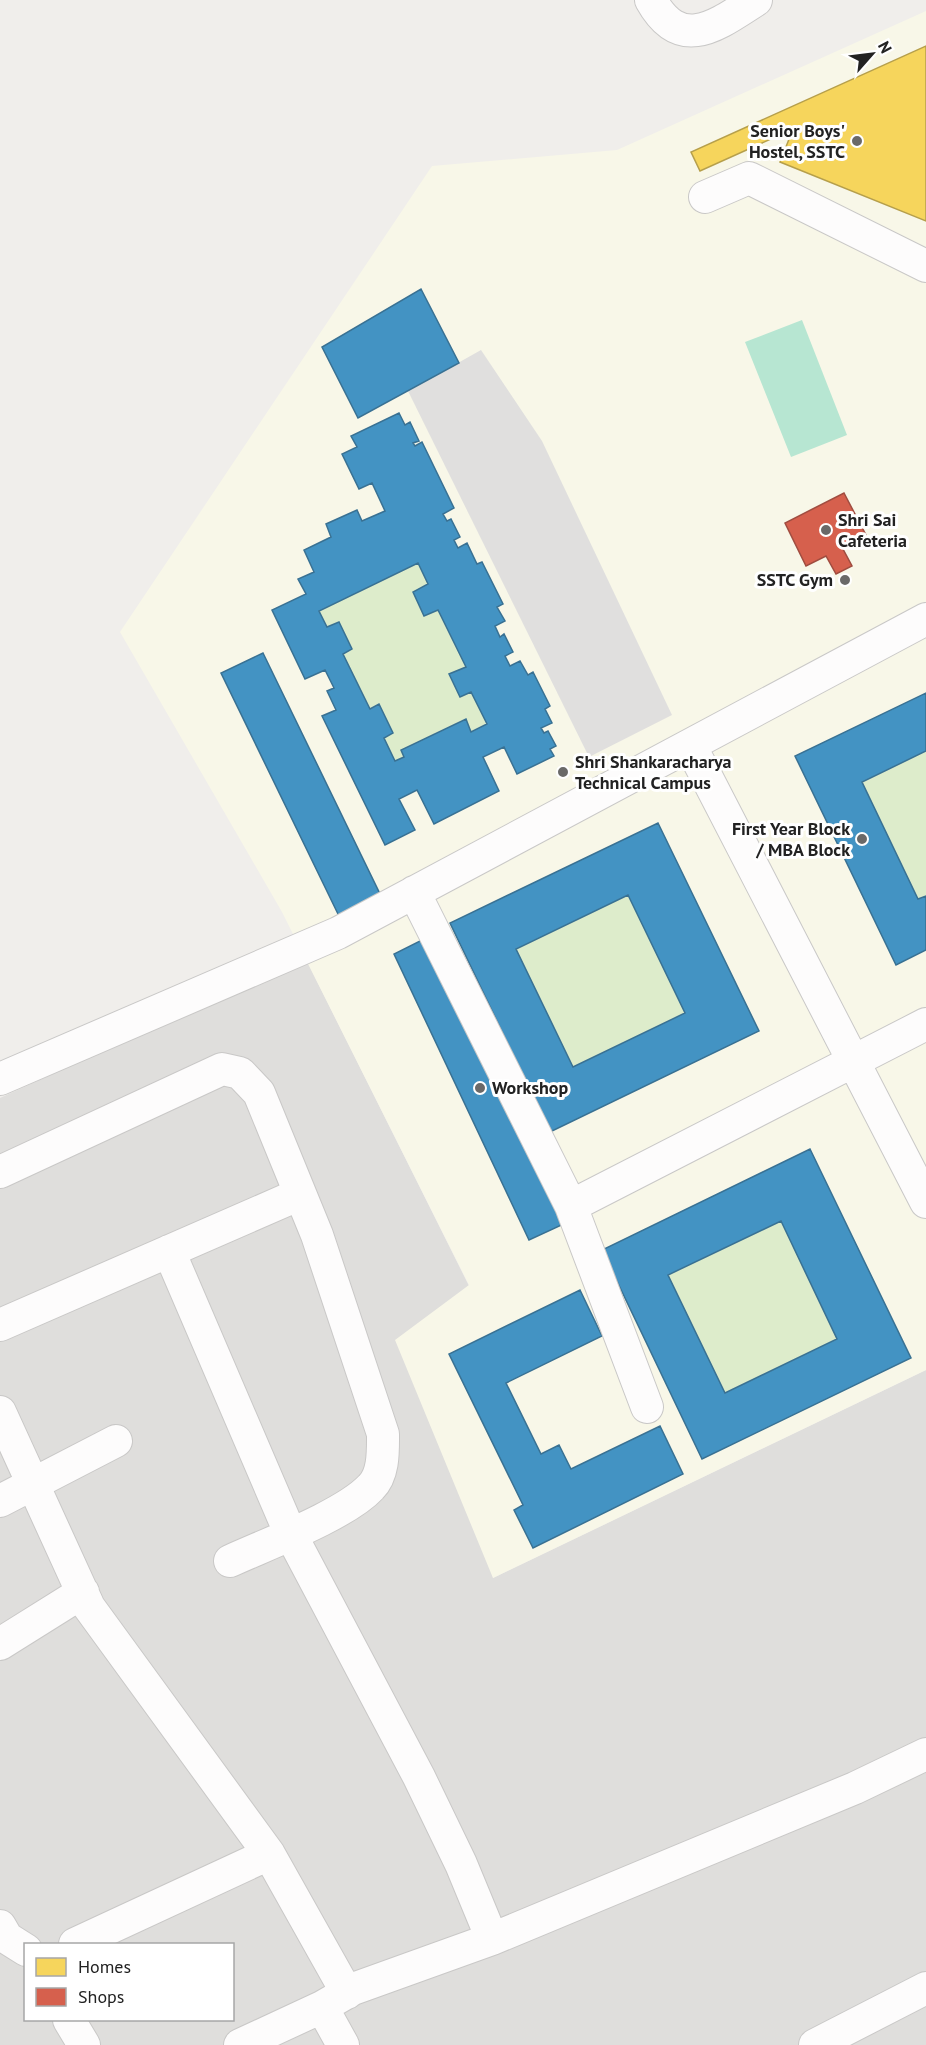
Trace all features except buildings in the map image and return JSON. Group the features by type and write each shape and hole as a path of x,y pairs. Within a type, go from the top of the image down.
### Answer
{"street":[{"path":"651,0 661,18 681,30 703,31 756,0"},
{"path":"705,197 749,178 926,266"},
{"path":"0,1079 338,933 926,619"},
{"path":"690,745 926,1202"},
{"path":"414,892 571,1206 646,1407"},
{"path":"571,1206 926,1024"},
{"path":"0,1172 222,1069 240,1073 259,1093 317,1235 383,1434 382,1462 372,1486 343,1508 230,1561"},
{"path":"0,1325 300,1194"},
{"path":"169,1251 290,1533 419,1777 461,1864 492,1939"},
{"path":"0,1412 89,1607 270,1854 334,2000 344,2045"},
{"path":"0,1501 116,1441"},
{"path":"0,1644 83,1592"},
{"path":"240,2045 334,2000 492,1939 855,1788 926,1754"},
{"path":"77,1943 270,1854"},
{"path":"0,1926 7,1938 24,1949"},
{"path":"815,2045 926,1988"},
{"path":"70,2021 84,2045"}],"shaded area":[{"name":"Shri Shankaracharya Technical Campus","path":"926,11 926,1370 493,1578 395,1340 469,1285 282,912 120,632 432,166 617,150"},
{"path":"481,350 542,441 672,715 589,757 408,391"},
{"path":"306,959 469,1286 493,1578 926,1370 926,2045 0,2045 0,1098"}],"green space":[{"path":"802,320 847,435 791,457 745,342"},
{"path":"418,563 428,584 413,592 424,616 438,610 466,667 449,675 460,697 471,692 487,724 471,732 465,719 401,750 404,757 395,761 384,738 393,733 379,704 370,709 343,654 352,649 327,627 319,611"},
{"path":"926,751 926,896 918,899 862,782"},
{"path":"628,895 685,1013 573,1067 516,949"},
{"path":"781,1221 837,1339 725,1393 668,1275"}],"place":[{"name":"Senior Boys' Hostel, SSTC","path":"857,141"},
{"name":"Shri Sai Cafeteria","path":"826,530"},
{"name":"SSTC Gym","path":"845,580"},
{"name":"Shri Shankaracharya Technical Campus","path":"563,772"},
{"name":"First Year Block / MBA Block","path":"862,839"},
{"name":"Workshop","path":"480,1088"}]}
